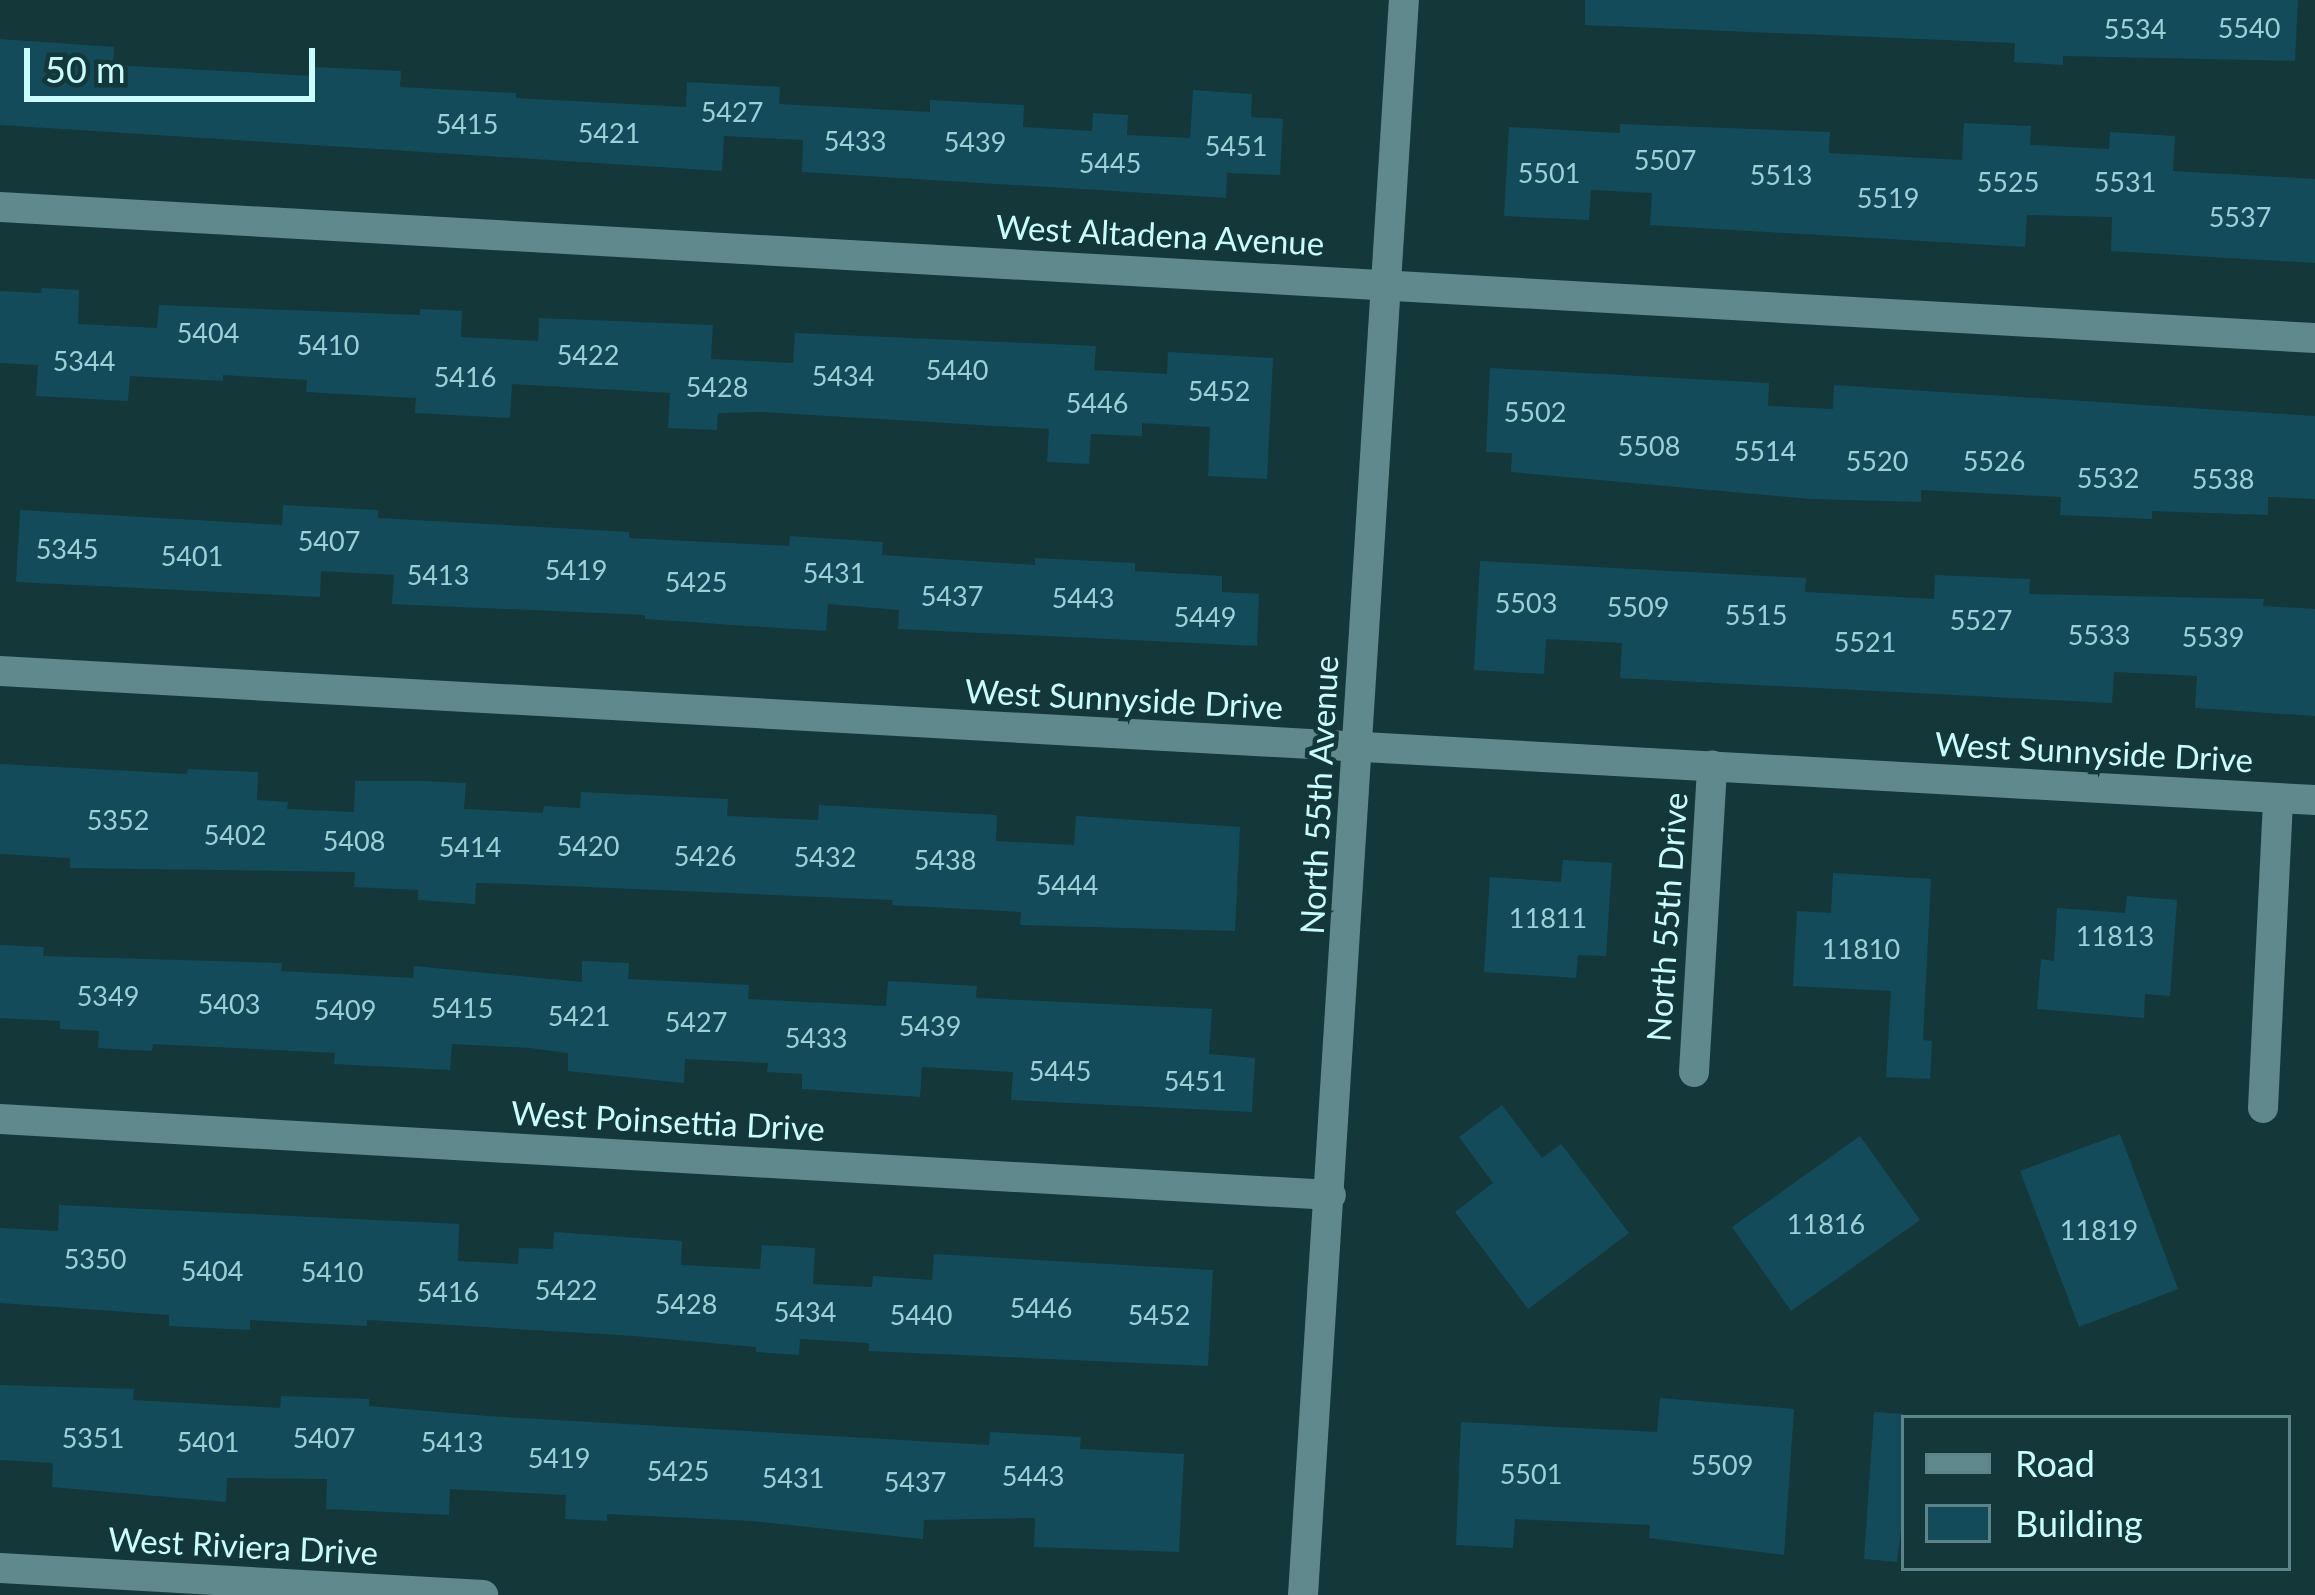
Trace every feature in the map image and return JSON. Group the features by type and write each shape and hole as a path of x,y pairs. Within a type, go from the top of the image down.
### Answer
{"street":[{"name":"North 55th Avenue","path":"1303,1595 1404,0"},
{"name":"West Altadena Avenue","path":"0,207 2315,338"},
{"name":"West Sunnyside Drive","path":"0,671 2315,800"},
{"name":"North 55th Drive","path":"1694,1072 1712,766"},
{"path":"2263,1108 2278,798"},
{"name":"West Poinsettia Drive","path":"0,1119 1331,1195"},
{"name":"West Riviera Drive","path":"0,1568 482,1595"}],"building":[{"path":"1585,0 2298,0 2295,61 2063,56 2063,65 2014,62 2015,43 1585,25"},
{"path":"0,39 114,47 113,65 313,76 313,67 401,71 400,87 516,93 516,98 686,107 687,82 780,87 779,104 930,112 930,100 1024,105 1023,127 1092,131 1093,113 1128,115 1127,135 1190,138 1193,90 1252,94 1251,117 1283,119 1280,175 1227,173 1226,198 802,172 803,140 724,136 722,171 0,125"},
{"path":"1964,123 2031,126 2030,145 2109,149 2110,132 2175,136 2173,171 2315,179 2315,263 2111,251 2112,217 2027,215 2025,247 1650,225 1652,193 1591,190 1589,220 1504,216 1509,127 1620,133 1620,124 1830,132 1829,153 1962,160"},
{"path":"42,288 79,290 78,324 157,328 159,305 420,315 420,309 462,311 461,337 538,341 539,318 713,325 711,359 793,363 795,333 1096,346 1094,370 1167,374 1168,352 1273,358 1267,479 1208,476 1210,427 1142,423 1142,436 1091,434 1089,464 1047,462 1049,429 761,412 718,413 717,430 668,428 670,393 512,384 510,418 415,413 416,398 306,392 307,380 223,375 223,381 130,376 128,401 36,396 38,365 0,363 0,291 41,293"},
{"path":"1490,368 1769,383 1768,406 1833,409 1834,385 2315,416 2315,499 2268,497 2268,515 2152,511 2152,519 2060,515 2061,497 1921,490 1921,502 1811,499 1511,472 1512,453 1486,452"},
{"path":"283,505 378,510 378,518 629,532 629,538 789,546 790,536 883,542 882,555 1035,565 1035,558 1135,563 1135,571 1222,576 1222,592 1259,594 1257,646 898,629 899,610 828,604 826,631 645,619 645,615 392,604 394,575 321,571 320,597 16,582 20,510 282,525"},
{"path":"1480,561 1806,578 1805,592 1934,599 1935,575 2030,579 2029,594 2264,599 2263,606 2315,609 2315,716 2195,708 2197,676 2114,672 2112,703 1620,678 1622,643 1546,639 1544,674 1474,670"},
{"path":"0,764 187,774 188,769 258,772 257,800 288,802 287,809 354,812 355,781 424,781 466,783 464,809 543,813 544,806 580,808 581,792 728,799 727,816 818,820 819,805 997,815 996,841 1074,845 1076,816 1240,827 1235,931 1020,925 1021,912 892,905 893,900 518,884 476,883 475,904 418,900 418,890 354,887 355,872 70,868 70,858 0,854"},
{"path":"1563,860 1612,863 1606,956 1578,955 1576,978 1484,972 1490,877 1561,882"},
{"path":"1833,873 1931,879 1923,1040 1932,1041 1930,1079 1886,1077 1891,991 1793,986 1797,911 1831,913"},
{"path":"2127,896 2177,900 2170,996 2145,994 2144,1018 2037,1009 2041,959 2054,961 2057,908 2125,913"},
{"path":"0,945 44,947 43,956 282,963 281,971 413,978 414,966 582,982 582,961 629,963 628,979 749,985 748,999 886,1006 888,981 977,986 976,998 1212,1009 1209,1054 1255,1058 1252,1112 1011,1100 1013,1072 922,1067 920,1097 802,1089 802,1074 767,1072 768,1063 685,1059 684,1083 568,1071 568,1053 530,1048 452,1044 450,1070 334,1064 335,1053 153,1044 152,1051 98,1048 99,1031 60,1029 60,1021 0,1018"},
{"path":"1502,1105 1542,1158 1561,1144 1629,1233 1528,1309 1455,1212 1493,1183 1459,1137"},
{"path":"2120,1134 2178,1289 2079,1327 2020,1171"},
{"path":"1860,1136 1920,1220 1791,1311 1732,1227"},
{"path":"59,1205 459,1224 458,1261 518,1264 519,1248 553,1249 554,1232 682,1241 681,1265 760,1269 762,1245 815,1248 813,1284 872,1287 873,1276 932,1280 934,1254 1213,1270 1208,1366 869,1351 869,1343 800,1339 799,1355 634,1336 367,1320 367,1326 250,1320 250,1330 169,1326 169,1315 0,1303 0,1228 58,1231"},
{"path":"0,1385 134,1389 133,1400 280,1408 281,1396 369,1399 369,1406 487,1416 989,1445 990,1432 1081,1437 1080,1449 1184,1454 1179,1552 1034,1547 1035,1518 924,1520 923,1539 752,1521 607,1514 607,1521 565,1519 566,1495 450,1489 449,1515 326,1509 327,1479 227,1478 226,1502 52,1487 53,1463 0,1460"},
{"path":"1660,1398 1794,1409 1784,1555 1649,1538 1650,1525 1515,1519 1513,1548 1456,1545 1461,1422 1657,1432"},
{"path":"1874,1412 1904,1414 1897,1562 1864,1559"}]}
